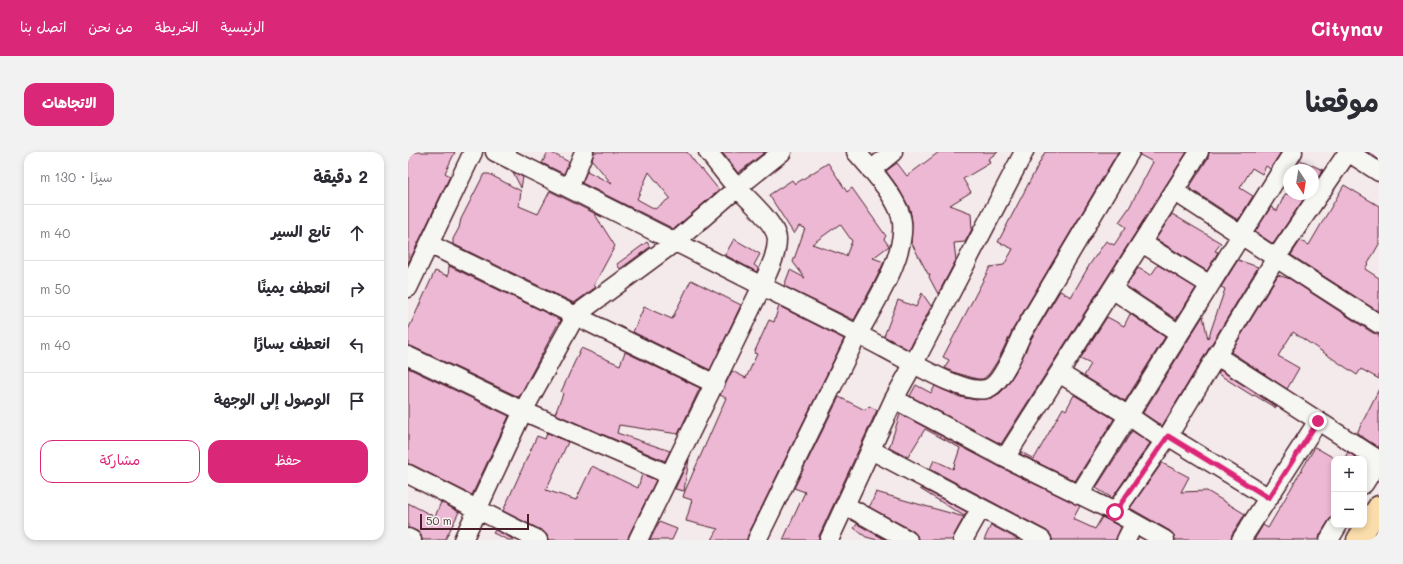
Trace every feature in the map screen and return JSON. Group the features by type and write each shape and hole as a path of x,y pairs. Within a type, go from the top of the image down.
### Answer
{"main road":[{"path":"1358,540 1379,507"}],"street":[{"path":"408,288 473,152"},
{"path":"495,152 956,384 978,390 987,389 994,385 1011,357 1022,334 1130,152"},
{"path":"569,188 584,152"},
{"path":"638,540 762,286 775,252 777,237 770,224 737,188 708,152"},
{"path":"463,540 523,411 576,315 675,242 737,188 782,152"},
{"path":"757,540 858,334 889,276 901,247 903,233 902,220 899,210 891,196 856,152"},
{"path":"871,170 893,152"},
{"path":"828,540 894,399 1024,152"},
{"path":"1005,458 1199,152"},
{"path":"1079,494 1293,152"},
{"path":"1115,512 1166,438 1276,258 1348,152 1379,172"},
{"path":"1174,191 1379,324"},
{"path":"1142,242 1210,285"},
{"path":"429,244 715,384"},
{"path":"1112,289 1179,334"},
{"path":"408,356 523,411 670,475"},
{"path":"1217,356 1379,460 1367,479"},
{"path":"1059,373 1269,498"},
{"path":"894,399 1005,458 1115,512 1165,540"},
{"path":"1243,539 1318,421"},
{"path":"871,450 1042,540"},
{"path":"408,474 538,540"},
{"path":"845,505 908,540"},
{"path":"963,540 981,508"},
{"path":"1126,540 1134,524"},
{"path":"1329,540 1336,528"},
{"path":"408,538 412,540"}],"building":[{"path":"408,152 455,152 445,173 450,176 408,264"},
{"path":"548,152 569,162 564,174 542,163"},
{"path":"594,152 687,152 719,190 674,229 582,183 587,171 612,184 592,160","holes":["649,172 670,198 655,209 637,199"]},
{"path":"722,152 765,152 738,173"},
{"path":"939,152 998,152 988,159 990,163 963,179 971,192 950,205 971,213 972,229 965,242 954,243 956,260 938,294 929,277 930,274 928,274 911,242 912,222 910,209 899,189 886,171 897,163 907,176"},
{"path":"1045,152 1118,152 1013,329 998,360 989,374 983,379 977,379 953,372 945,368 949,360 943,357 990,267 1004,265 1013,249 998,242"},
{"path":"1140,152 1187,152 1001,444 910,396 916,385 931,393 935,386 960,397 976,400 991,398 999,394 1005,388 1016,371 1031,339 1060,291 1071,297 1090,264 1106,241 1114,245 1126,227 1119,222 1129,208 1153,162 1140,155"},
{"path":"1209,152 1281,152 1270,169 1266,166 1262,174 1252,168 1240,188 1253,196 1238,220 1189,188 1208,158"},
{"path":"1367,152 1379,152 1379,160"},
{"path":"1300,160 1309,164 1298,164"},
{"path":"828,163 847,192 852,188 886,236 884,239 889,246 873,258 884,262 854,320 784,286 790,270 805,278 793,262 805,228 799,226 794,234 769,195 792,180 795,184","holes":["840,224 852,241 846,256 812,244"]},
{"path":"1319,168 1323,170 1319,176"},
{"path":"513,172 523,177 521,188"},
{"path":"484,174 489,174 521,191 519,206 538,214 550,191 594,213 615,246 594,285 596,287 574,303 453,244 453,239 459,228 461,219"},
{"path":"1344,185 1379,206 1379,244 1365,269 1379,278 1379,312 1291,255 1300,241 1309,245"},
{"path":"1283,198 1283,200 1303,200 1273,244 1255,232 1271,207 1277,211"},
{"path":"1172,214 1221,243 1215,251 1218,252 1207,271 1156,239"},
{"path":"734,239 760,254 754,265 758,268 757,272 725,255"},
{"path":"647,242 650,247 620,269 617,264"},
{"path":"1238,260 1258,267 1162,426 1143,413 1203,316 1208,339 1225,289 1221,287"},
{"path":"1158,265 1196,288 1176,319 1126,286 1138,268 1151,275"},
{"path":"449,266 561,320 519,397 408,346 408,330 435,271 448,276"},
{"path":"1278,275 1290,279 1373,333 1379,334 1379,379 1361,369 1357,375 1293,332 1278,356 1299,368 1287,389 1231,352"},
{"path":"691,280 741,305 710,370 633,332 644,307 672,319"},
{"path":"922,293 931,306 932,305 909,350 884,336 898,300 916,307"},
{"path":"779,306 844,339 748,535 747,540 712,540 718,529 686,521 692,500 683,497 726,398 720,395 732,371 746,378 757,354 754,353 769,320 774,322"},
{"path":"1130,314 1165,337 1125,401 1084,376 1091,364 1080,359 1107,317 1124,326"},
{"path":"581,348 620,365 625,352 700,388 678,434 619,425 617,433 670,451 665,461 555,414 563,394 561,392"},
{"path":"408,368 509,416 472,495 413,465 408,464"},
{"path":"1220,370 1277,407 1276,408 1254,395 1253,396 1218,374"},
{"path":"1379,389 1379,448 1357,433"},
{"path":"1074,395 1114,419 1075,481 1020,454 1021,452 1034,459 1063,408 1066,410"},
{"path":"839,397 865,410 869,406 877,410 819,536 819,540 783,540 805,492 794,488"},
{"path":"900,414 1000,467 1080,506 1073,519 1095,529 1102,517 1121,527 1116,540 1052,540 1051,535 1047,531 930,469 934,460 953,469 960,448 925,429 908,457 889,448"},
{"path":"1132,431 1150,443 1112,498 1096,488"},
{"path":"547,433 568,442 546,490 576,500 592,466 638,488 642,474 656,480 629,535 628,540 548,540 547,535 543,531 503,511 537,436 545,439"},
{"path":"1315,447 1331,456 1331,518 1320,535 1319,540 1254,540 1263,525 1268,528"},
{"path":"1348,452 1354,456 1346,456"},
{"path":"689,459 684,491 675,489 679,480"},
{"path":"1162,463 1189,477 1181,492 1207,491 1245,514 1232,534 1231,540 1175,540 1174,535 1170,531 1130,508"},
{"path":"921,488 967,512 964,516 920,489"},
{"path":"876,492 964,517 954,535 953,540 918,540 917,535 913,531 869,507"},
{"path":"441,502 459,512 445,540 422,540 421,535 417,531 408,528 408,503 435,517"},
{"path":"659,522 677,529 672,540 650,540"},
{"path":"857,524 886,540 877,540 866,537 854,528"},
{"path":"991,525 1019,540 984,540"},
{"path":"495,530 515,540 508,540 493,533"}],"route":[{"path":"1115,512 1168,436 1269,498 1318,421"}]}
